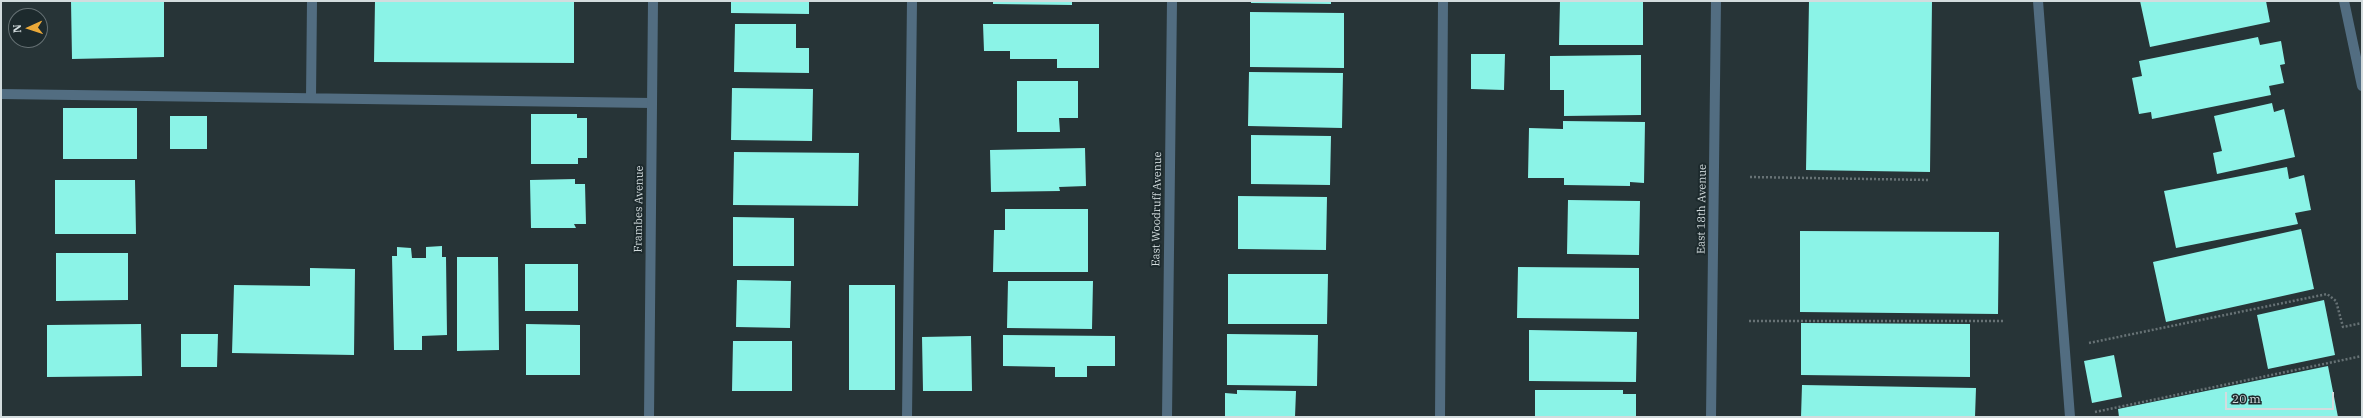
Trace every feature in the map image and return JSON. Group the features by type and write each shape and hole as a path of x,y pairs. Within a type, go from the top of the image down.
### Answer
{"street":[{"path":"311,98 312,1"},
{"name":"Frambes Avenue","path":"649,417 653,1"},
{"path":"908,417 912,1"},
{"name":"East Woodruff Avenue","path":"1167,417 1172,1"},
{"path":"1440,417 1443,1"},
{"name":"East 18th Avenue","path":"1711,417 1716,1"},
{"path":"2038,1 2070,417"},
{"path":"2344,1 2362,86"},
{"path":"1,94 652,103"}],"path":[{"path":"1750,177 1930,180"},
{"path":"2065,348 2327,294 2336,301 2342,327 2362,323"},
{"path":"1749,321 2005,321"},
{"path":"2088,414 2362,356"}],"building":[{"path":"71,1 164,1 164,57 72,59"},
{"path":"375,1 574,1 574,63 374,62"},
{"path":"731,1 809,1 809,14 731,13"},
{"path":"993,1 1072,1 1072,5 993,4"},
{"path":"1251,1 1331,1 1331,4 1251,3"},
{"path":"1560,1 1643,1 1643,45 1559,45"},
{"path":"1809,1 1932,1 1930,172 1806,170"},
{"path":"2140,1 2266,1 2270,22 2150,47"},
{"path":"1250,12 1344,13 1344,68 1250,67"},
{"path":"735,24 796,24 796,48 809,48 809,73 734,72"},
{"path":"983,24 1099,24 1099,68 1057,68 1057,59 1010,59 1010,51 984,51"},
{"path":"2258,37 2260,45 2281,41 2285,64 2280,65 2284,83 2269,86 2271,95 2152,119 2151,112 2139,114 2132,78 2142,76 2139,61"},
{"path":"1471,54 1505,54 1504,90 1471,89"},
{"path":"1641,55 1641,115 1564,116 1564,90 1550,90 1550,56"},
{"path":"1249,72 1343,73 1342,128 1248,126"},
{"path":"1017,81 1078,81 1078,118 1059,118 1060,132 1017,132"},
{"path":"732,88 813,89 812,141 731,140"},
{"path":"2272,103 2274,112 2284,109 2295,157 2217,174 2213,153 2222,151 2214,116"},
{"path":"63,108 137,108 137,159 63,159"},
{"path":"531,114 577,114 577,118 587,118 587,158 578,158 578,164 531,164"},
{"path":"170,116 207,116 207,149 170,149"},
{"path":"1563,121 1645,122 1644,183 1630,182 1630,186 1564,185 1564,178 1528,178 1529,128 1563,129"},
{"path":"1251,135 1331,136 1330,185 1251,184"},
{"path":"1085,148 1086,186 1059,187 1060,191 991,192 990,150"},
{"path":"734,152 859,153 858,206 733,205"},
{"path":"2287,167 2289,179 2304,175 2311,210 2295,213 2298,224 2176,248 2164,191"},
{"path":"575,179 575,184 585,184 586,224 574,224 576,228 531,228 530,180"},
{"path":"55,180 135,180 136,234 55,234"},
{"path":"1238,196 1327,197 1326,250 1238,249"},
{"path":"1568,200 1640,201 1639,255 1567,254"},
{"path":"1005,209 1088,209 1088,272 993,272 994,230 1005,230"},
{"path":"733,217 794,218 794,266 733,266"},
{"path":"2301,229 2314,289 2166,322 2153,262"},
{"path":"1800,231 1999,232 1998,314 1800,312"},
{"path":"442,246 442,257 446,257 447,335 422,336 422,350 394,350 392,256 397,256 397,247 411,248 412,258 426,258 426,247"},
{"path":"56,253 128,253 128,300 56,301"},
{"path":"457,257 498,257 499,350 457,351"},
{"path":"525,264 578,264 578,311 525,311"},
{"path":"1518,267 1639,268 1639,319 1517,318"},
{"path":"310,268 355,269 354,355 232,353 234,285 310,286"},
{"path":"1228,274 1328,274 1327,324 1228,324"},
{"path":"737,280 791,281 790,328 736,327"},
{"path":"1008,281 1093,281 1092,329 1007,328"},
{"path":"849,285 895,285 895,390 849,390"},
{"path":"2324,300 2335,355 2268,369 2257,315"},
{"path":"1801,323 1970,324 1970,377 1801,375"},
{"path":"141,324 142,376 47,377 47,325"},
{"path":"526,324 580,325 580,375 526,375"},
{"path":"1529,330 1637,332 1636,382 1529,381"},
{"path":"181,334 218,334 217,367 181,367"},
{"path":"1227,334 1318,335 1317,386 1227,385"},
{"path":"1003,335 1115,336 1115,366 1087,366 1087,377 1055,377 1055,367 1003,366"},
{"path":"971,336 972,391 923,391 922,337"},
{"path":"733,341 792,341 792,391 732,391"},
{"path":"2114,355 2122,397 2092,403 2084,361"},
{"path":"2328,366 2338,417 2119,417 2118,409"},
{"path":"1802,385 1976,388 1975,417 1801,417"},
{"path":"1237,390 1296,391 1295,417 1225,417 1225,393 1237,394"},
{"path":"1535,390 1623,390 1623,394 1636,394 1636,417 1535,417"}]}
